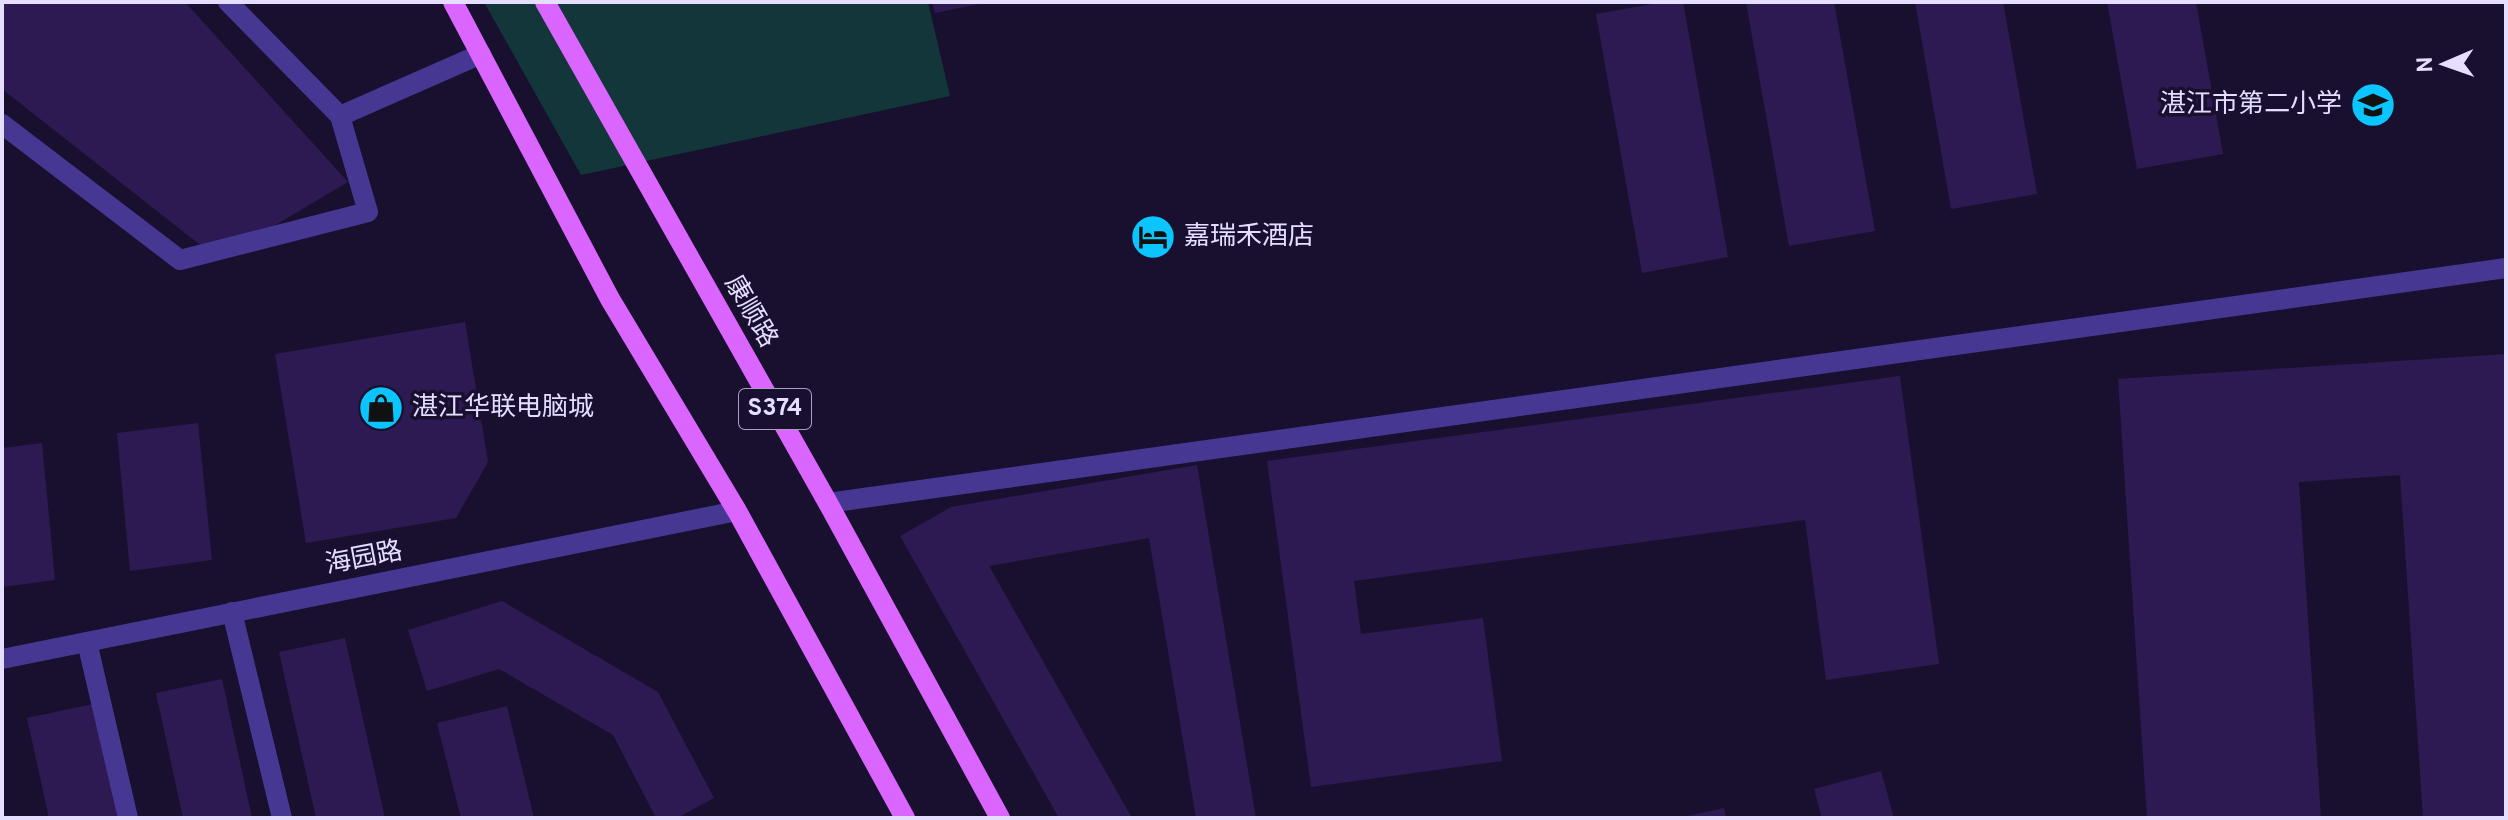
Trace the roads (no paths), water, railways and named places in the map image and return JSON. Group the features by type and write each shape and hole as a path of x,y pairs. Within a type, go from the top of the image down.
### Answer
{"main road":[{"path":"453,2 610,299 737,511 905,818"},
{"name":"康顺路","path":"545,2 828,503 1000,818"}],"street":[{"path":"2,124 180,260 368,212 340,116 228,2"},
{"path":"340,116 481,54"},
{"path":"828,503 2506,268"},
{"name":"海园路","path":"2,659 737,511"},
{"path":"232,612 282,818"},
{"path":"87,642 128,818"}],"place":[{"name":"湛江市第二小学","path":"2373,105"},
{"name":"嘉瑞禾酒店","path":"1153,237"},
{"name":"湛江华联电脑城","path":"381,408"}]}
